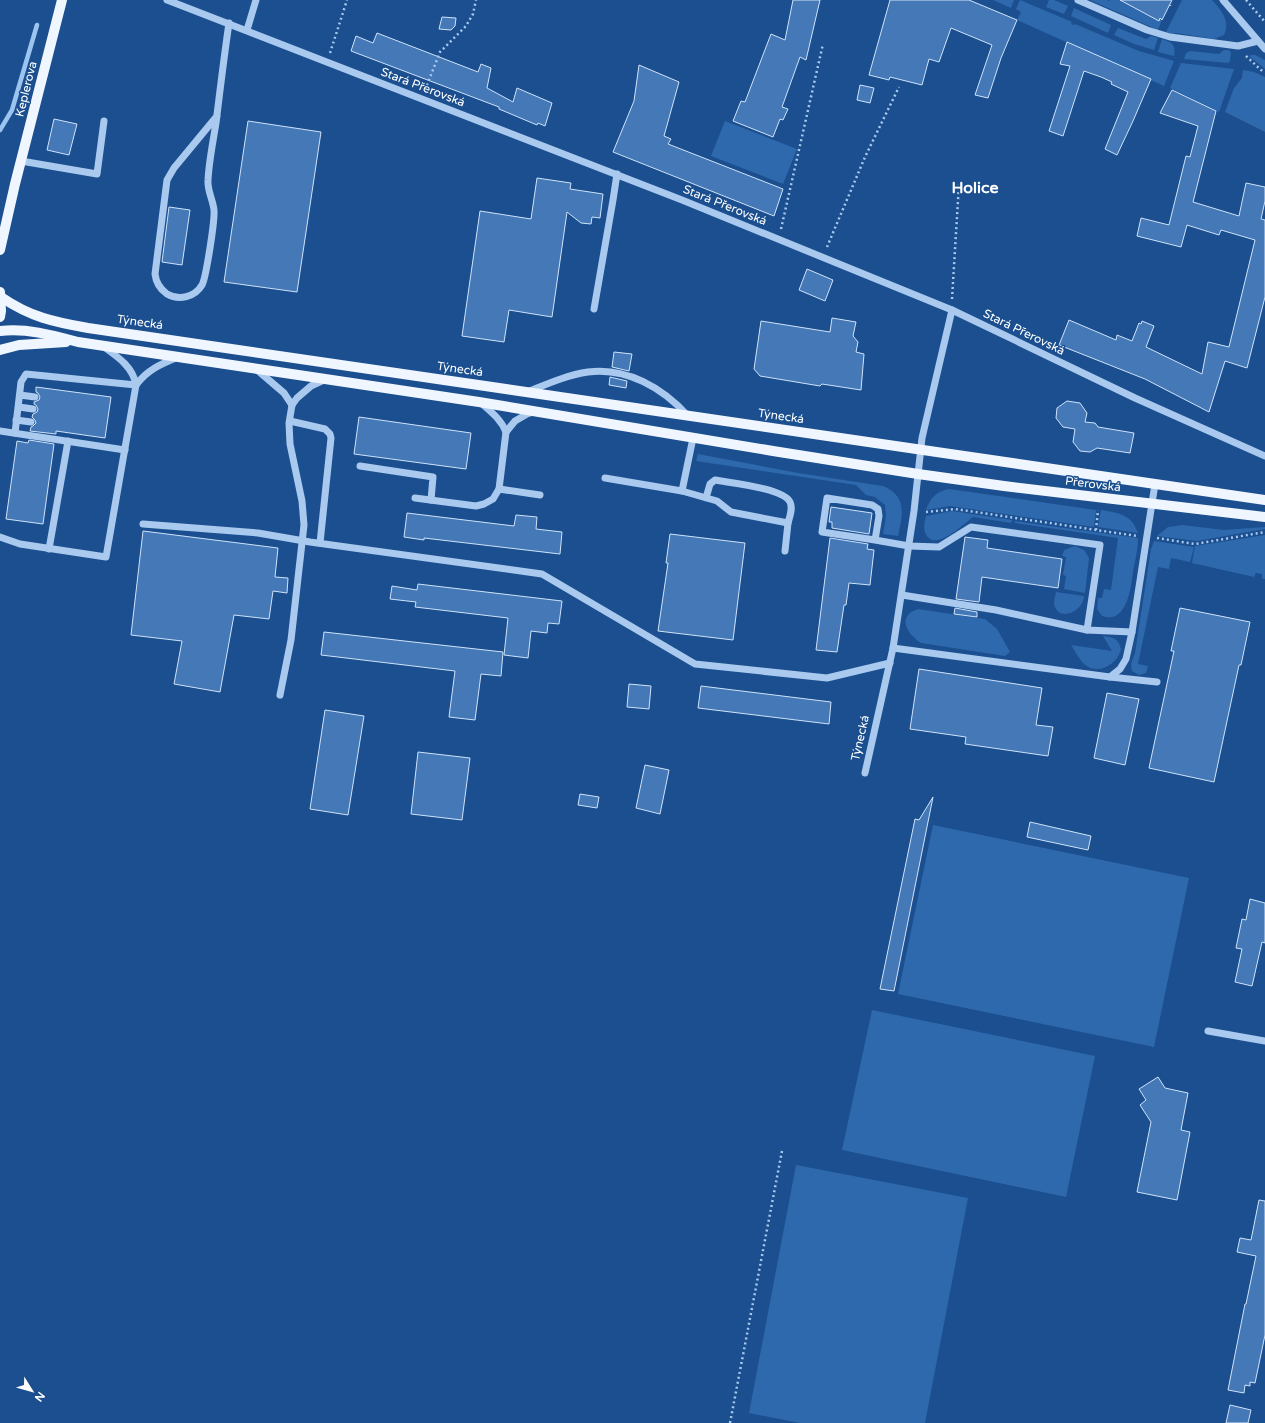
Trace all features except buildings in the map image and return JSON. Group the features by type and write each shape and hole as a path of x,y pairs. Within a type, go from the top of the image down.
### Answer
{"main road":[{"name":"Keplerova","path":"0,250 15,184 62,0"},
{"name":"Keplerova","path":"0,218 15,184"},
{"name":"Týnecká","path":"0,317 2,311 1,294"},
{"name":"Týnecká","path":"1,294 16,307 28,313 37,317 67,324 921,450"},
{"path":"0,331 33,331 102,346 479,402 918,474"},
{"path":"0,350 19,345 78,342"},
{"name":"Přerovská","path":"921,450 1265,500"},
{"name":"Přerovská","path":"918,474 1152,504 1265,516"}],"street":[{"name":"Stará Přerovská","path":"167,0 617,174 952,310 1136,398 1265,456"},
{"path":"246,30 256,0"},
{"path":"1078,0 1161,35 1178,39 1238,46 1258,42"},
{"path":"1223,0 1265,49"},
{"path":"217,116 174,168 167,180 155,274 161,289 165,293 176,297 184,297 192,294 202,285 205,276 214,215 208,180 217,116 229,23"},
{"path":"21,160 97,174 104,121"},
{"path":"594,309 617,174"},
{"name":"Týnecká","path":"865,773 893,648 909,546 922,438 952,310"},
{"path":"0,537 20,544 106,557 136,385 133,374 127,366 102,346"},
{"path":"136,385 150,370 179,357"},
{"path":"256,369 284,393 292,405"},
{"path":"526,392 568,377 588,372 604,372 630,376 652,386 671,399 688,416"},
{"path":"15,432 22,379 26,374 30,373 136,385"},
{"path":"280,695 291,640 304,525 302,501 288,430 292,405 305,390 326,379"},
{"path":"20,395 35,397"},
{"path":"479,402 498,419 506,432"},
{"path":"18,407 33,409"},
{"path":"415,498 476,506 493,499 499,489 506,432 520,417 536,411"},
{"path":"16,420 32,422"},
{"path":"290,421 325,429 328,431 331,438 320,543"},
{"path":"0,431 15,432 125,450"},
{"path":"682,491 693,438"},
{"path":"49,549 68,441"},
{"path":"360,466 432,477 431,500"},
{"path":"605,478 682,491 717,501 731,512 788,523"},
{"path":"706,498 710,484 715,480 757,487 784,496 790,501 792,509 788,523 785,552"},
{"path":"1110,677 1120,669 1126,659 1132,632 1155,484"},
{"path":"499,489 540,495"},
{"path":"875,540 879,516 878,509 872,506 827,498 822,532 909,546 939,547 971,527 1100,545 1087,630"},
{"path":"142,524 258,533 302,541 542,574 695,664 827,678 890,663"},
{"path":"902,595 996,610 1087,630 1132,632"},
{"path":"893,648 1156,682"},
{"path":"1208,1031 1265,1041"}],"path":[{"path":"327,61 347,0"},
{"path":"422,98 440,52 466,26 472,14 476,0"},
{"path":"1246,0 1265,22"},
{"path":"779,239 823,44"},
{"path":"1238,46 1247,58 1265,72"},
{"path":"832,234 865,157 899,87"},
{"path":"952,310 960,184"},
{"path":"926,512 955,509 1137,536"},
{"path":"1096,530 1098,510"},
{"path":"1155,538 1196,544 1265,532"},
{"path":"730,1423 782,1152"}],"shaded area":[{"path":"993,0 1014,0 1011,8"},
{"path":"1020,0 1072,22 1071,24 1075,24 1139,51 1174,61 1164,86 1017,20 1021,12 1016,9"},
{"path":"1049,0 1054,0 1068,6 1064,14 1046,7"},
{"path":"1090,0 1123,0 1122,2 1124,3 1125,0 1135,5 1135,9 1137,6 1145,13 1159,21 1160,18 1162,20 1158,30"},
{"path":"1182,0 1212,0 1222,12 1226,20 1226,30 1224,35 1214,39 1166,32"},
{"path":"1074,8 1111,25 1108,33 1071,16"},
{"path":"1118,28 1146,39 1151,36 1158,38 1154,50 1134,44 1114,35"},
{"path":"1162,39 1172,44 1174,47 1174,56 1158,52"},
{"path":"1224,50 1231,52 1230,61 1228,63 1184,59 1186,53 1190,51 1219,54"},
{"path":"1255,55 1265,60 1265,69 1249,56"},
{"path":"1181,63 1234,69 1219,112 1170,88"},
{"path":"1243,70 1254,72 1265,77 1265,132 1225,112 1234,88 1242,78"},
{"path":"725,121 797,149 783,184 711,156"},
{"path":"698,454 798,473 883,486 891,490 900,500 902,513 898,536 883,534 886,516 885,505 875,497 866,495 856,485 696,461"},
{"path":"949,489 1096,510 1094,527 950,506 926,510 934,496 941,491"},
{"path":"1101,510 1119,514 1128,518 1138,533 1098,527"},
{"path":"952,511 1012,520 1011,523 973,517 958,529 940,540 930,539 927,537 924,525 926,516"},
{"path":"1015,521 1138,538 1129,595 1122,610 1117,615 1110,617 1102,616 1097,609 1098,598 1102,598 1104,589 1111,590 1118,538 1015,523"},
{"path":"1183,525 1224,530 1265,527 1265,529 1197,541 1157,536 1168,527"},
{"path":"1265,535 1265,579 1262,579 1262,574 1256,573 1254,577 1192,563 1195,546"},
{"path":"1154,541 1194,547 1190,562 1171,558 1169,569 1158,567 1138,664 1148,666 1146,673 1139,675 1132,671 1131,664 1135,653 1151,549"},
{"path":"1075,546 1084,550 1089,558 1085,593 1064,589 1066,576 1063,575 1066,557 1062,556 1064,550"},
{"path":"1056,592 1084,596 1083,601 1076,610 1067,614 1062,614 1054,605"},
{"path":"918,609 985,619 997,629 1010,652 1005,656 921,643 912,635 906,625 907,616 911,612"},
{"path":"1103,636 1115,639 1119,643 1121,650 1119,655 1111,664 1101,669 1089,667 1082,662 1071,645 1112,651"},
{"path":"933,825 1189,878 1154,1047 898,994"},
{"path":"872,1010 1095,1056 1066,1197 842,1150"},
{"path":"796,1165 968,1198 925,1423 800,1423 749,1413"}],"waterway":[{"path":"0,130 12,110 37,25"}],"district":[{"name":"Holice","path":"975,188"}]}
